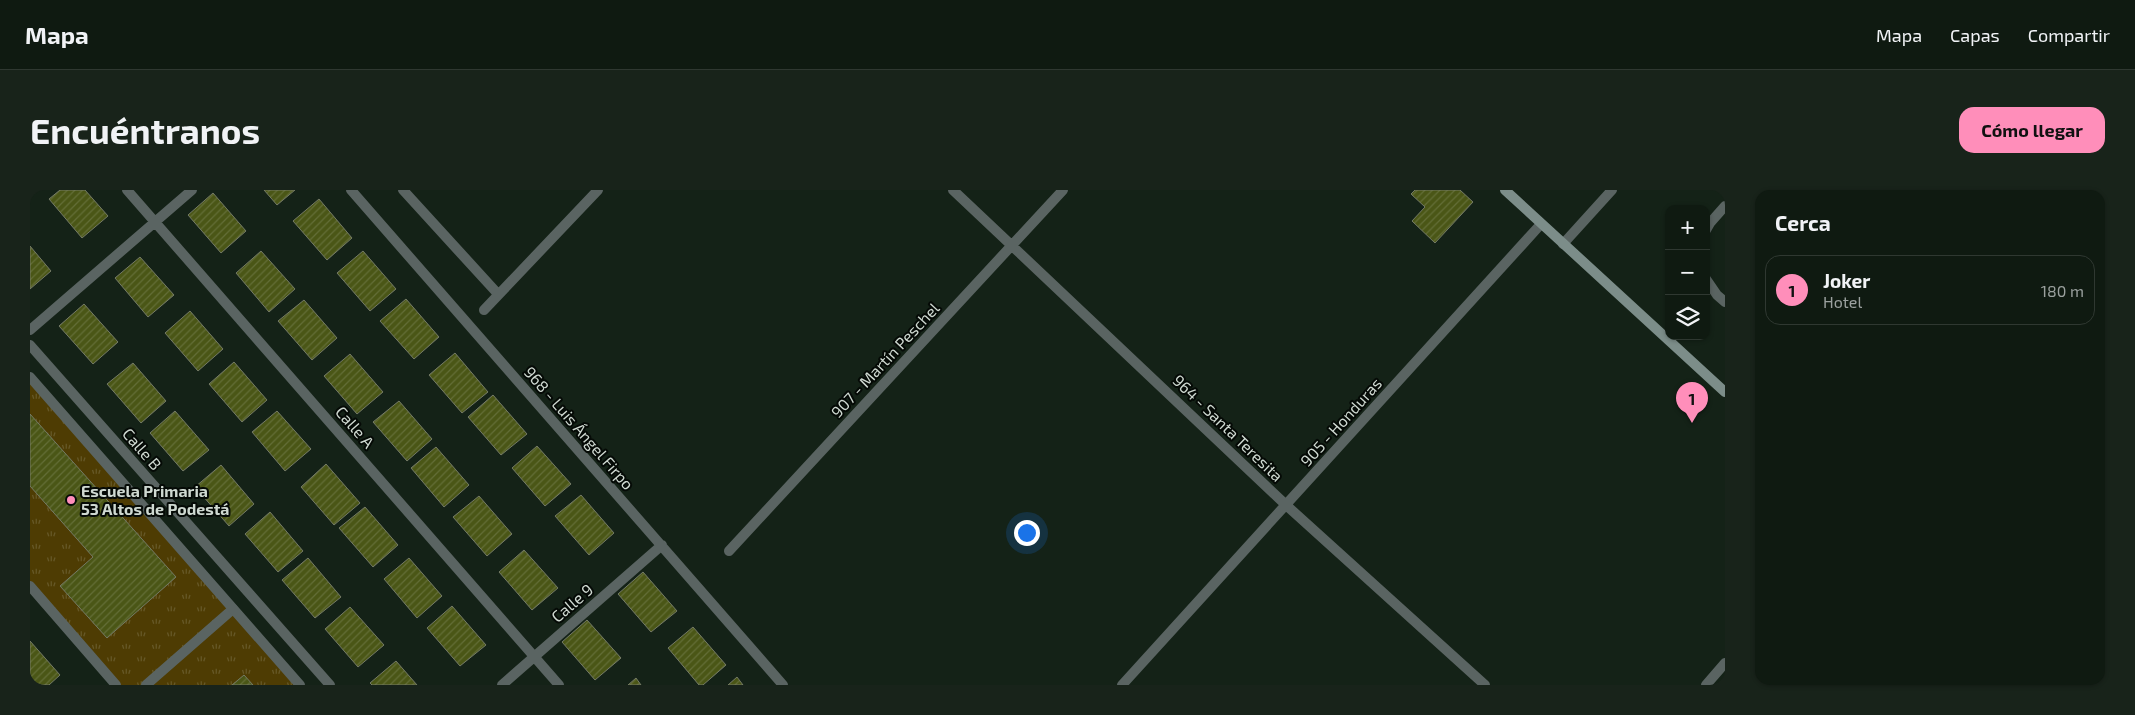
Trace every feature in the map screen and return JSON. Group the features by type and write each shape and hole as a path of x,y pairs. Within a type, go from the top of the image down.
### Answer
{"main road":[{"path":"1505,190 1725,392"}],"street":[{"name":"Calle A","path":"127,190 559,685"},
{"path":"30,330 192,190"},
{"name":"968 - Luis Ángel Firpo","path":"351,190 783,685"},
{"path":"403,190 498,294"},
{"path":"484,310 598,190"},
{"name":"964 - Santa Teresita","path":"953,190 1286,505 1485,685"},
{"name":"907 - Martín Peschel","path":"729,551 1063,190"},
{"path":"1564,244 1612,190"},
{"path":"1710,223 1725,206"},
{"name":"905 - Honduras","path":"1122,685 1541,224"},
{"path":"1710,285 1725,302"},
{"name":"Calle B","path":"30,345 330,685"},
{"path":"30,377 300,685"},
{"name":"Calle 9","path":"502,685 662,545"},
{"path":"30,586 116,685"},
{"path":"146,685 233,609"},
{"path":"1706,685 1725,663"}],"green space":[{"path":"30,377 300,685 116,685 30,586"}],"building":[{"path":"60,190 85,190 108,216 82,238 49,199"},
{"path":"264,190 295,190 277,205"},
{"path":"1415,190 1460,190 1473,202 1435,243 1412,221 1425,207 1411,194"},
{"path":"213,193 246,231 221,253 188,215"},
{"path":"319,199 352,238 327,260 293,221"},
{"path":"30,246 51,271 30,289"},
{"path":"261,251 295,289 269,312 236,273"},
{"path":"363,251 396,289 370,311 337,273"},
{"path":"140,257 174,295 148,317 115,278"},
{"path":"406,299 439,337 414,359 380,321"},
{"path":"304,300 337,338 312,360 278,321"},
{"path":"84,304 118,342 93,364 59,326"},
{"path":"190,311 223,349 198,371 165,333"},
{"path":"455,353 488,392 462,413 429,375"},
{"path":"350,354 383,392 357,414 324,376"},
{"path":"234,362 267,400 242,422 209,384"},
{"path":"133,363 166,401 141,423 107,384"},
{"path":"493,395 527,434 501,455 468,417"},
{"path":"399,401 432,439 407,461 373,422"},
{"path":"175,411 209,450 183,471 150,433"},
{"path":"277,411 311,449 285,471 252,432"},
{"path":"30,414 176,577 107,638 60,586 93,557 30,486"},
{"path":"537,446 571,484 545,506 512,468"},
{"path":"436,447 469,485 444,507 411,468"},
{"path":"326,464 360,503 334,525 301,487"},
{"path":"221,465 254,504 229,526 195,487"},
{"path":"581,495 614,533 589,555 555,516"},
{"path":"479,496 512,534 487,556 453,517"},
{"path":"365,507 398,545 373,567 339,528"},
{"path":"270,512 303,551 278,572 245,534"},
{"path":"524,550 558,588 532,610 499,572"},
{"path":"308,558 341,597 315,618 282,580"},
{"path":"409,558 442,596 417,618 384,579"},
{"path":"643,572 677,611 651,632 618,594"},
{"path":"452,606 486,645 460,666 427,628"},
{"path":"350,607 384,645 358,667 325,629"},
{"path":"587,620 621,658 595,680 562,642"},
{"path":"693,627 726,665 703,685 699,685 668,648"},
{"path":"30,641 60,675 49,685 30,685"},
{"path":"396,661 417,685 372,685 370,683"},
{"path":"244,675 253,685 232,685"},
{"path":"737,677 743,685 728,685"},
{"path":"636,678 641,685 628,685"}],"place":[{"name":"Joker","path":"1692,423"},
{"name":"Escuela Primaria 53 Altos de Podestá","path":"71,500"}]}
